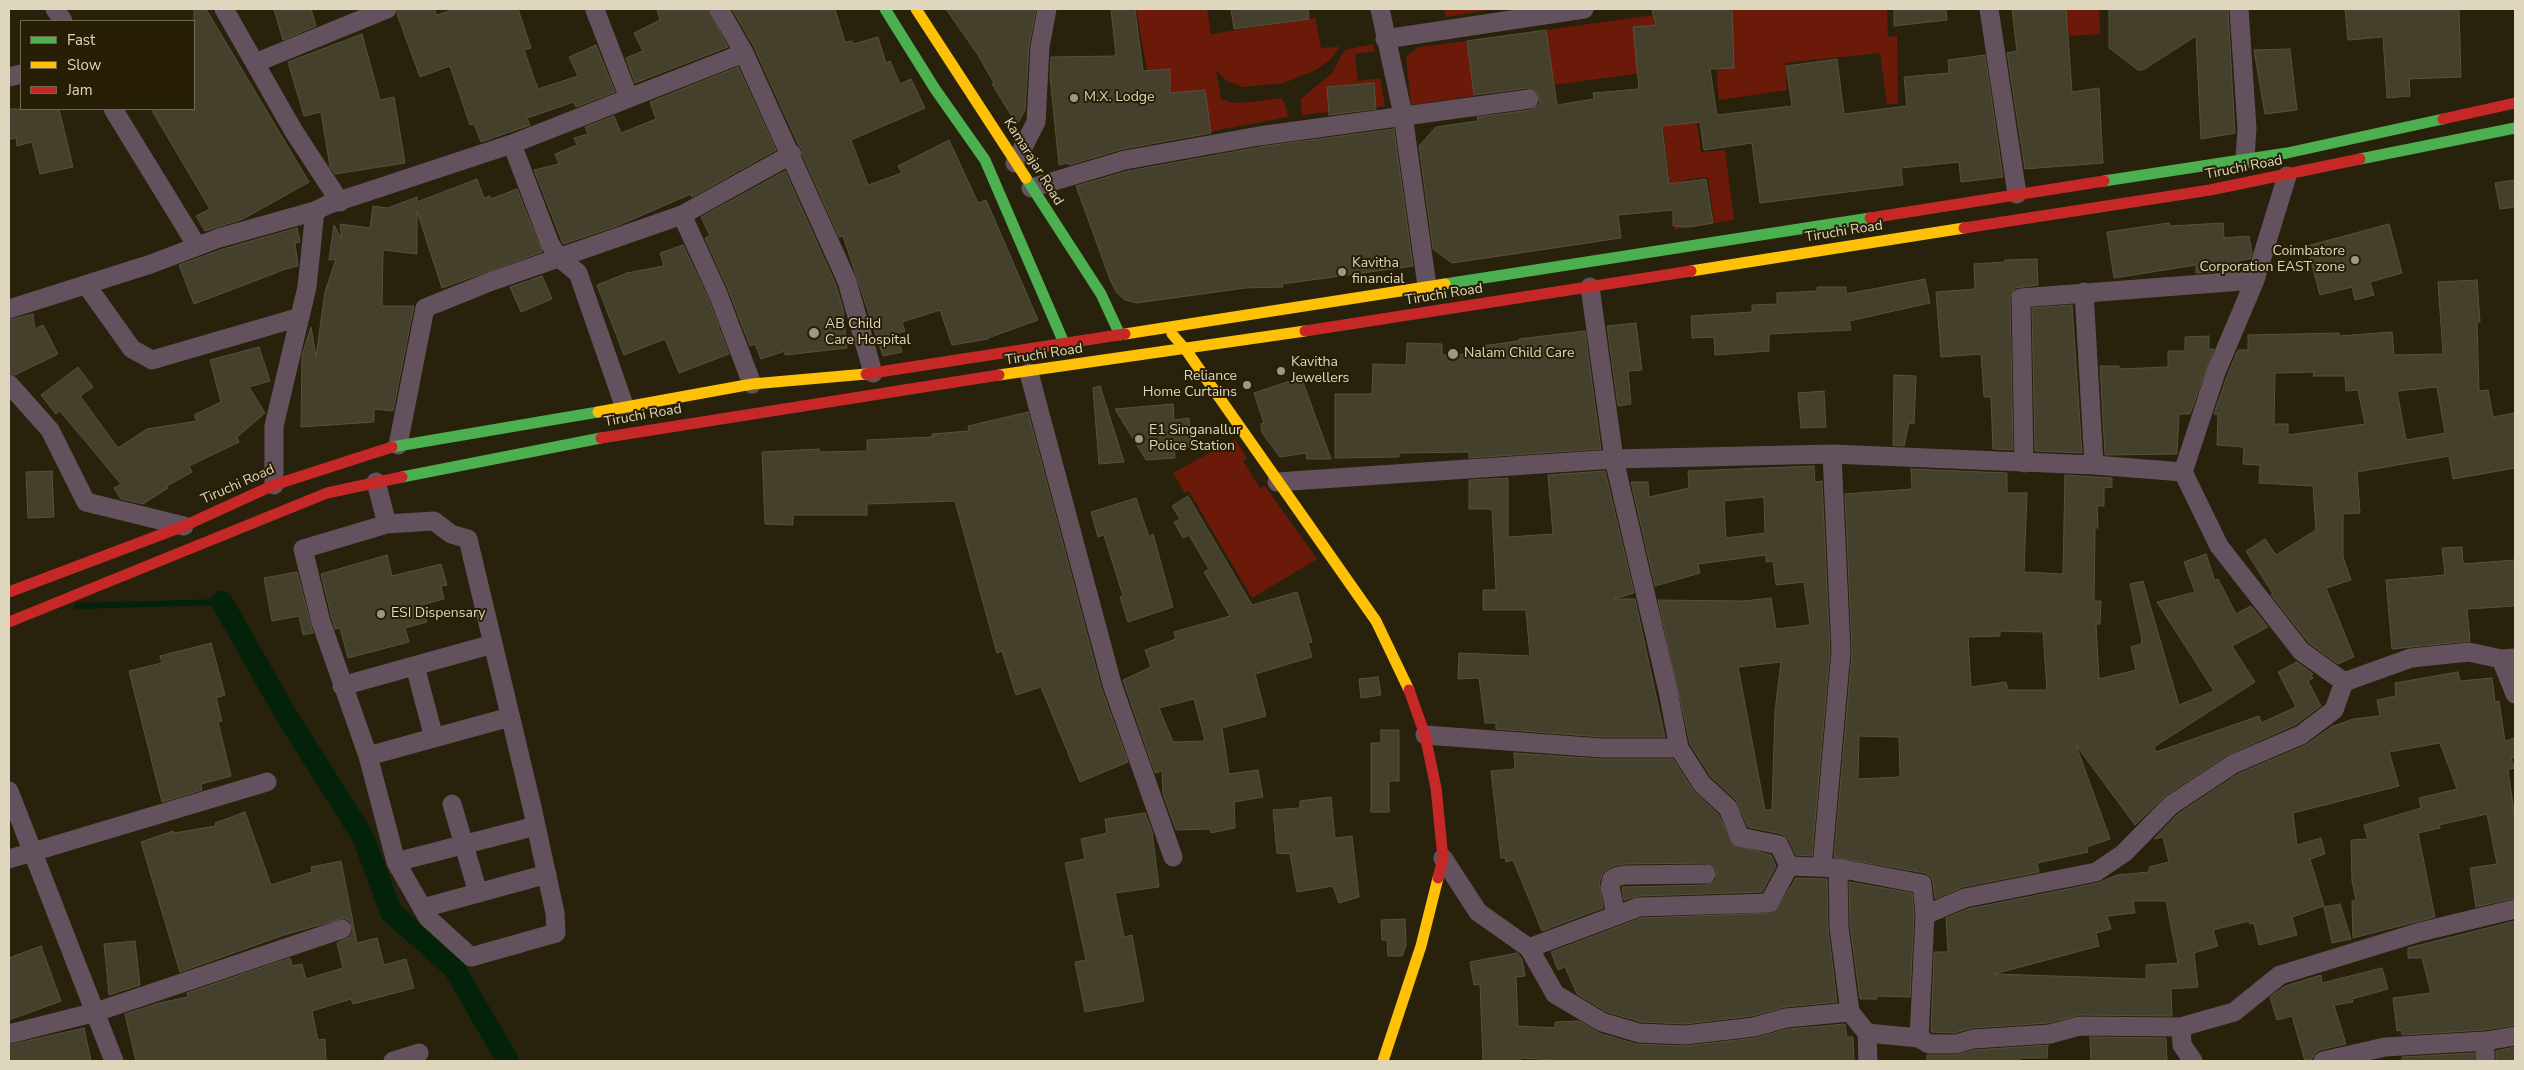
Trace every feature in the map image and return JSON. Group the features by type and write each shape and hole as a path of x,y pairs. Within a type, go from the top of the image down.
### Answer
{"main road":[{"path":"886,9 935,89 985,160 1064,343"},
{"name":"Kamarajar Road","path":"916,9 1101,294 1120,335"},
{"name":"Tiruchi Road","path":"9,622 327,494 376,482 642,430 1029,373 1138,354 1186,350 1590,287 1764,247 2017,194 2287,153 2515,103"},
{"name":"Tiruchi Road","path":"9,592 184,526 274,485 398,445 625,408 752,384 873,373 1427,286 1764,247 2210,190 2287,176 2515,128"},
{"path":"1167,328 1186,350 1376,621 1413,698 1425,735 1436,788 1443,858 1418,955 1396,1027 1383,1061"}],"street":[{"path":"56,9 62,20"},
{"path":"224,9 293,130 340,202"},
{"path":"255,63 387,9"},
{"path":"719,9 744,53 792,154 847,282 873,373"},
{"path":"1015,163 1036,122 1040,48 1047,9"},
{"path":"1380,9 1385,40 1403,115 1427,286"},
{"path":"1385,40 1584,9"},
{"path":"1988,9 2017,194"},
{"path":"2239,9 2247,128 2245,159"},
{"path":"595,10 628,98"},
{"path":"9,310 87,286 266,223 315,212 512,144 744,53"},
{"path":"1031,188 1125,160 1268,134 1530,99"},
{"path":"114,110 197,246"},
{"path":"512,144 550,244 558,257 578,273 625,408"},
{"path":"398,445 425,308 558,257 682,215 792,154"},
{"path":"2287,176 2255,280 2216,372 2183,472 2218,546 2301,651 2344,682"},
{"path":"274,485 274,426 300,317 312,251 315,212"},
{"path":"682,215 718,294 752,384"},
{"path":"2024,463 2021,298 2255,280"},
{"path":"87,286 132,349 152,360 300,317"},
{"path":"1590,287 1614,459 1668,691 1679,748 1702,784 1728,808 1740,837 1779,845 1789,866"},
{"path":"2084,292 2094,465"},
{"path":"1029,373 1112,684 1173,857"},
{"path":"9,384 50,430 86,502 184,526"},
{"path":"1277,482 1614,459 1832,454 2094,465 2183,472"},
{"path":"1832,454 1842,650 1830,868 1850,1012 1867,1033 1868,1061"},
{"path":"376,482 387,524"},
{"path":"434,521 451,534 468,540 493,644 547,874 555,913 556,933 471,957 428,918 396,862 368,756 321,622 303,548 387,524 434,521"},
{"path":"342,686 493,644"},
{"path":"2344,682 2411,658 2469,652 2508,658 2515,694"},
{"path":"415,666 434,738"},
{"path":"1925,916 1965,898 2096,872 2124,853 2171,805 2233,764 2301,736 2334,710 2344,682"},
{"path":"368,756 510,717"},
{"path":"1425,735 1602,748 1679,748"},
{"path":"9,859 267,782"},
{"path":"9,791 31,852 114,1061"},
{"path":"452,804 478,893"},
{"path":"396,862 536,826"},
{"path":"1443,858 1478,912 1530,948 1555,994 1602,1022 1638,1033 1685,1034 1754,1027 1786,1018 1850,1012"},
{"path":"1789,866 1830,868 1922,884 1925,916 1919,1038"},
{"path":"1530,948 1638,907 1769,903 1789,866"},
{"path":"422,908 547,874"},
{"path":"1616,916 1610,887 1612,879 1616,877 1706,874"},
{"path":"1867,1033 1919,1038 1929,1044 1956,1044 1973,1039 2050,1034 2079,1026 2181,1027 2234,1012 2280,975 2420,932 2515,909"},
{"path":"9,1034 96,1012 342,929"},
{"path":"2181,1027 2182,1045 2193,1061"},
{"path":"2323,1061 2385,1047 2485,1041 2515,1036"},
{"path":"2485,1041 2485,1061"},
{"path":"393,1061 419,1053"}],"shaded area":[{"path":"1136,9 1207,9 1211,34 1315,18 1321,48 1340,47 1330,60 1316,70 1284,83 1242,87 1227,81 1216,70 1221,99 1233,103 1281,98 1285,104 1288,117 1160,141"},
{"path":"1444,9 1495,9 1446,17"},
{"path":"1711,9 1887,9 1888,37 1897,36 1898,104 1887,104 1880,53 1785,63 1787,90 1719,100"},
{"path":"2066,9 2099,9 2100,34 2069,36"},
{"path":"1654,15 1663,70 1554,85 1546,30"},
{"path":"1467,41 1474,96 1411,105 1406,57 1419,47"},
{"path":"1373,44 1375,51 1355,54 1358,81 1380,78 1385,106 1302,115 1301,99 1333,72 1344,50"},
{"path":"1689,67 1701,152 1725,150 1734,220 1714,223 1708,177 1683,180 1689,227 1675,230 1663,126 1680,125 1674,69"},
{"path":"1235,439 1247,458 1243,461 1260,488 1265,486 1317,559 1252,598 1189,491 1185,493 1173,473"}],"building":[{"path":"194,9 206,9 309,182 243,219 205,231 196,216 210,209 152,110 195,110"},
{"path":"274,9 311,9 316,26 283,40"},
{"path":"398,9 434,9 437,15 455,9 518,9 531,48 524,50 538,89 578,76 569,57 596,45 615,92 576,107 574,102 527,118 530,125 481,142 474,124 470,125 450,66 420,77 397,14"},
{"path":"657,9 708,9 728,47 635,83 626,58 643,51 634,33 660,20"},
{"path":"732,9 835,9 845,42 852,41 853,44 878,37 886,63 890,61 900,84 911,79 925,108 851,140 868,185 902,173 898,166 949,140 978,203 986,200 1038,320 988,339 952,345 940,310 902,322 905,331 896,334 902,352 883,356 843,236 839,237 803,156 802,149 754,47"},
{"path":"946,9 1036,9 1029,46 1025,110 1017,125 992,84 994,83 978,55"},
{"path":"1111,9 1135,9 1143,71 1170,69 1170,93 1205,90 1211,133 1123,149 1069,165 1069,163 1059,165 1050,76 1051,57 1116,56"},
{"path":"1231,9 1308,9 1309,19 1234,29"},
{"path":"1732,9 1734,68 1710,69 1717,115 1792,106 1786,66 1837,59 1844,114 1907,106 1904,77 1949,73 1948,60 1985,55 2003,177 1961,182 1959,162 1901,168 1903,185 1760,203 1752,143 1704,150 1700,122 1662,126 1669,184 1706,179 1713,223 1690,227 1673,226 1673,210 1618,215 1621,238 1452,263 1433,249 1419,146 1436,127 1478,121 1477,117 1531,110 1540,103 1538,93 1528,88 1474,95 1467,41 1546,30 1557,105 1594,99 1593,93 1639,89 1633,27 1656,25 1652,10"},
{"path":"1894,9 1946,9 1947,20 1894,26"},
{"path":"2012,9 2066,9 2072,92 2099,88 2103,163 2025,169 2007,53 2017,51"},
{"path":"2109,9 2228,9 2235,133 2201,139 2196,36 2143,70 2138,70 2109,48"},
{"path":"2345,9 2459,9 2461,77 2409,79 2410,96 2387,98 2383,37 2348,40"},
{"path":"362,34 380,100 394,97 405,163 335,174 330,167 321,112 304,116 288,62"},
{"path":"2290,49 2297,110 2265,114 2254,50"},
{"path":"738,67 776,150 692,197 691,194 617,226 563,244 534,170 559,164 555,154 577,145 574,138 588,134 585,127 614,116 621,133 656,119 650,102"},
{"path":"1374,83 1376,109 1329,115 1327,87"},
{"path":"9,109 59,110 73,167 40,174 32,142 17,146 16,138 9,139"},
{"path":"1394,129 1413,266 1282,284 1283,287 1245,288 1137,303 1125,300 1117,293 1111,282 1076,186 1128,171 1266,146"},
{"path":"785,171 836,285 843,309 847,348 785,355 785,351 761,359 755,344 750,346 728,289 705,238 710,236 701,217"},
{"path":"477,179 484,198 490,196 491,199 517,189 542,252 442,288 417,211 417,254 383,250 382,306 414,306 393,411 374,409 374,422 301,427 302,355 311,327 316,357 325,292 336,259 329,260 334,225 342,239 340,224 370,228 373,206 388,208 417,197 417,202"},
{"path":"2515,180 2515,207 2500,209 2495,183"},
{"path":"2169,223 2170,226 2223,223 2224,238 2249,236 2252,253 2250,259 2237,261 2238,270 2196,273 2196,265 2114,278 2107,232"},
{"name":"Coimbatore Corporation EAST zone","path":"2389,224 2402,273 2370,282 2374,295 2355,300 2352,287 2320,295 2307,246"},
{"path":"297,228 300,242 295,243 298,266 194,304 179,265 223,249"},
{"path":"683,245 708,298 729,354 679,373 665,339 624,355 597,285 627,273 664,266 660,253"},
{"path":"2037,259 2038,285 2015,288 2010,298 2013,450 1993,449 1991,397 1984,397 1981,354 1941,357 1936,292 1975,289 1974,264 2005,262 2005,260"},
{"path":"542,276 552,299 521,312 510,287"},
{"path":"1925,279 1930,303 1849,321 1851,330 1769,334 1769,351 1715,355 1714,337 1692,338 1691,316 1752,312 1752,305 1777,304 1777,293 1817,291 1817,287 1846,287 1846,294"},
{"path":"2477,280 2480,322 2477,322 2479,391 2488,390 2493,417 2515,413 2515,468 2453,479 2449,456 2357,472 2360,513 2343,514 2343,557 2351,580 2326,588 2354,657 2338,664 2309,643 2271,595 2273,594 2246,551 2265,539 2276,555 2316,530 2313,486 2259,483 2260,465 2243,464 2244,447 2217,445 2218,414 2214,414 2238,350 2248,350 2248,335 2339,333 2339,336 2392,332 2394,355 2443,354 2438,282","holes":["2314,372 2313,376 2345,376 2346,391 2358,390 2365,424 2288,435 2288,424 2274,424 2275,373","2437,387 2445,433 2406,440 2397,391"]},
{"path":"2072,305 2082,453 2035,451 2032,308"},
{"path":"33,314 35,329 43,325 58,354 15,375 9,373 9,320"},
{"path":"1636,323 1642,370 1628,371 1631,404 1618,406 1607,326"},
{"path":"1585,331 1601,449 1469,458 1469,452 1399,453 1399,457 1335,458 1335,394 1372,394 1373,364 1406,365 1407,343 1442,344 1442,355 1484,354 1482,346 1519,341 1519,339"},
{"path":"2209,336 2209,349 2214,349 2190,414 2179,414 2177,454 2105,455 2100,366 2119,366 2119,369 2168,367 2168,351 2185,351 2185,337"},
{"path":"259,347 270,381 249,387 265,413 237,437 239,442 189,466 192,472 167,486 168,488 143,504 121,499 114,488 121,484 60,411 56,414 41,395 78,367 93,387 80,396 118,448 147,429 197,421 194,415 221,402 210,360"},
{"path":"1894,375 1916,376 1914,424 1909,423 1904,446 1893,445"},
{"path":"1302,377 1331,459 1307,459 1306,453 1280,457 1262,433 1261,424 1264,423 1254,393"},
{"path":"1100,386 1124,462 1099,464 1093,388"},
{"path":"1824,391 1826,427 1801,428 1798,393"},
{"path":"1173,404 1174,420 1189,418 1191,447 1174,448 1175,458 1146,460 1115,409"},
{"path":"1028,412 1101,687 1128,762 1080,782 1041,687 1016,695 1002,651 997,653 955,501 867,504 867,515 793,515 793,525 765,524 762,452 819,449 820,452 867,451 867,440 932,437 932,434 969,431 968,426"},
{"path":"1814,466 1815,482 1822,481 1830,651 1812,856 1796,855 1789,840 1782,834 1748,827 1736,800 1711,777 1690,744 1658,600 1744,601 1771,598 1776,629 1810,625 1804,582 1776,585 1773,561 1766,562 1766,555 1698,564 1700,573 1655,586 1631,482 1648,482 1649,497 1689,488 1688,471","holes":["1764,497 1765,533 1726,538 1724,501","1781,662 1775,711 1772,810 1765,810 1738,667"]},
{"path":"1911,469 2007,473 2007,493 2027,493 2024,572 2063,574 2065,475 2112,478 2112,487 2104,488 2104,506 2097,506 2098,528 2095,528 2094,601 2101,601 2100,624 2096,624 2099,679 2136,670 2131,647 2141,644 2142,640 2130,584 2143,581 2179,705 2214,691 2157,602 2195,592 2184,562 2206,554 2215,581 2218,579 2236,614 2251,606 2268,627 2232,646 2255,682 2154,747 2156,752 2259,716 2261,723 2296,707 2278,672 2297,662 2313,674 2311,675 2313,678 2308,681 2321,706 2295,725 2227,755 2165,796 2135,825 2076,745 2110,839 2087,847 2088,852 2037,863 2039,872 1963,887 1935,899 1933,882 1931,877 1925,873 1834,857 1852,652 1845,494 1912,489","holes":["2000,631 2043,632 2047,690 2008,690 2006,682 1971,687 1968,637 2000,636","1859,736 1899,737 1900,777 1858,779"]},
{"path":"52,471 54,517 28,518 26,472"},
{"path":"1605,471 1634,593 1614,599 1635,599 1665,737 1602,737 1496,729 1496,723 1485,723 1479,678 1458,679 1459,653 1530,656 1526,610 1483,610 1483,590 1496,590 1492,509 1469,509 1469,480 1508,478 1508,537 1553,534 1548,475"},
{"path":"1188,496 1252,605 1297,592 1312,642 1308,643 1312,657 1255,674 1266,716 1222,728 1229,774 1258,770 1263,797 1234,802 1235,828 1211,833 1210,829 1176,830 1163,794 1162,771 1155,773 1123,680 1151,667 1145,650 1176,639 1174,632 1230,616 1204,572 1209,569 1189,535 1183,538 1174,522 1180,519 1172,506","holes":["1194,699 1205,741 1173,742 1159,708"]},
{"path":"1136,498 1149,537 1153,534 1173,607 1128,622 1120,597 1123,596 1104,535 1098,537 1091,512"},
{"path":"2462,547 2463,564 2515,560 2515,606 2467,609 2470,641 2392,649 2386,580 2445,575 2442,548"},
{"name":"ESI Dispensary","path":"387,555 392,576 441,564 447,585 441,586 444,599 422,605 427,622 405,628 409,642 348,658 340,628 335,629 321,574"},
{"path":"297,572 313,633 303,635 299,616 272,621 264,578"},
{"path":"211,643 225,695 216,698 222,721 218,722 231,776 201,784 202,790 162,802 129,671 162,663 160,656"},
{"path":"2458,672 2460,681 2492,678 2495,702 2499,701 2505,741 2515,738 2515,757 2511,758 2514,768 2508,770 2515,819 2515,898 2476,907 2470,868 2497,864 2487,814 2439,825 2440,828 2418,833 2435,917 2353,938 2352,901 2356,900 2352,881 2351,840 2368,839 2364,825 2421,808 2419,798 2457,789 2440,743 2389,752 2399,786 2293,813 2297,845 2321,838 2325,854 2310,859 2324,906 2292,917 2297,935 2259,945 2254,923 2250,924 2249,921 2213,930 2218,946 2194,953 2198,987 2171,989 2172,1016 2079,1015 2048,1023 1972,1028 1954,1033 1931,1032 1934,952 1948,952 1946,918 1968,909 2098,883 2117,875 2149,872 2149,867 2169,862 2163,837 2154,839 2178,814 2238,774 2306,745 2331,727 2353,719 2380,716 2377,700 2396,696 2395,683","holes":["2133,901 2166,901 2178,963 2146,965 2146,979 1994,974 2099,946 2096,933 2111,929 2107,916 2135,913"]},
{"path":"1378,677 1381,695 1361,698 1359,679"},
{"path":"1381,730 1399,730 1399,781 1389,781 1389,812 1371,812 1371,743 1381,743"},
{"path":"1514,753 1601,759 1673,759 1693,790 1719,815 1733,845 1771,855 1776,866 1762,892 1639,896 1624,900 1622,887 1707,885 1716,880 1716,869 1706,863 1624,864 1613,866 1603,872 1599,884 1603,908 1542,931 1513,860 1506,862 1505,858 1501,858 1491,771 1515,769"},
{"path":"1331,797 1335,838 1352,836 1359,897 1339,903 1333,886 1297,892 1290,854 1277,853 1273,810 1300,808 1300,801"},
{"path":"245,812 271,885 312,872 311,867 341,861 357,943 377,938 384,965 406,959 414,988 353,1004 351,999 312,1011 318,1040 325,1039 326,1061 136,1061 125,1014 159,1003 188,997 187,993 290,958 292,966 302,964 306,979 343,968 337,943 350,937 353,931 350,921 344,918 284,935 180,972 141,842 173,831 174,833 216,826 215,823"},
{"path":"1145,813 1152,831 1159,887 1115,893 1124,937 1132,935 1144,1001 1085,1012 1075,962 1086,960 1065,863 1085,859 1081,839 1107,833 1105,819"},
{"path":"1796,878 1827,879 1828,928 1837,1002 1785,1007 1752,1016 1685,1024 1641,1022 1607,1012 1577,994 1565,967 1558,970 1551,952 1641,918 1774,913"},
{"path":"1849,882 1912,893 1914,915 1910,997 1877,996 1877,999 1860,999 1850,926"},
{"path":"2340,904 2351,939 2332,943 2324,907"},
{"path":"1405,919 1406,945 1402,956 1388,956 1387,940 1382,940 1381,920"},
{"path":"2515,921 2515,1025 2484,1030 2402,1035 2402,1030 2397,1031 2393,998 2431,993 2422,958 2408,958 2408,948"},
{"path":"135,941 140,985 109,995 104,944"},
{"path":"41,946 61,1001 9,1020 9,958"},
{"path":"1517,953 1522,959 1525,976 1516,977 1518,1026 1555,1028 1555,1022 1579,1021 1599,1033 1636,1044 1685,1046 1755,1038 1788,1029 1845,1024 1847,1037 1853,1037 1854,1061 1571,1061 1521,1058 1520,1061 1483,1061 1480,984 1474,985 1470,962"},
{"path":"2382,968 2388,989 2352,999 2353,1002 2334,1005 2346,1044 2320,1050 2315,1053 2312,1059 2305,1061 2292,1016 2277,1020 2270,997 2285,986 2321,975 2322,983"},
{"path":"84,1028 91,1061 9,1061 9,1045"},
{"path":"2090,1037 2166,1038 2167,1061 2091,1061"},
{"path":"2048,1045 2047,1058 2020,1058 2020,1061 1927,1061 1927,1055 1956,1055 1975,1050"},
{"path":"2515,1047 2515,1061 2496,1061 2496,1051"},
{"path":"2474,1053 2474,1061 2402,1061 2402,1057"}],"waterway":[{"path":"77,606 222,602"},
{"path":"222,602 285,713 363,837 391,912 454,968 508,1061"}],"traffic: fast":[{"path":"885,9 935,89 985,160 1064,343"},
{"path":"2104,181 2287,153 2443,119"},
{"path":"2360,159 2515,128"},
{"path":"1026,178 1101,294 1120,335"},
{"path":"1445,284 1870,218"},
{"path":"392,447 598,412"},
{"path":"402,477 601,438"}],"traffic: slow":[{"path":"916,9 1026,178"},
{"path":"1691,271 1964,228"},
{"path":"1125,334 1445,284"},
{"path":"999,375 1305,331"},
{"path":"1172,334 1186,350 1376,621 1409,690"},
{"path":"598,412 752,384 866,374"},
{"path":"1383,1061 1421,946 1438,878"}],"traffic: jam":[{"path":"2443,119 2515,103"},
{"path":"1964,228 2210,190 2360,159"},
{"path":"1870,218 2104,181"},
{"path":"1305,331 1691,271"},
{"path":"866,374 1125,334"},
{"path":"601,438 999,375"},
{"path":"9,592 184,526 274,485 392,447"},
{"path":"9,622 327,493 402,477"},
{"path":"1409,690 1425,735 1436,788 1443,858 1438,878"}],"place":[{"name":"M.X. Lodge","path":"1074,98"},
{"name":"Coimbatore Corporation EAST zone","path":"2355,260"},
{"name":"Kavitha financial","path":"1342,272"},
{"name":"AB Child Care Hospital","path":"814,333"},
{"name":"Nalam Child Care","path":"1453,354"},
{"name":"Kavitha Jewellers","path":"1281,371"},
{"name":"Reliance Home Curtains","path":"1247,385"},
{"name":"E1 Singanallur Police Station","path":"1139,439"},
{"name":"ESI Dispensary","path":"381,614"}]}
